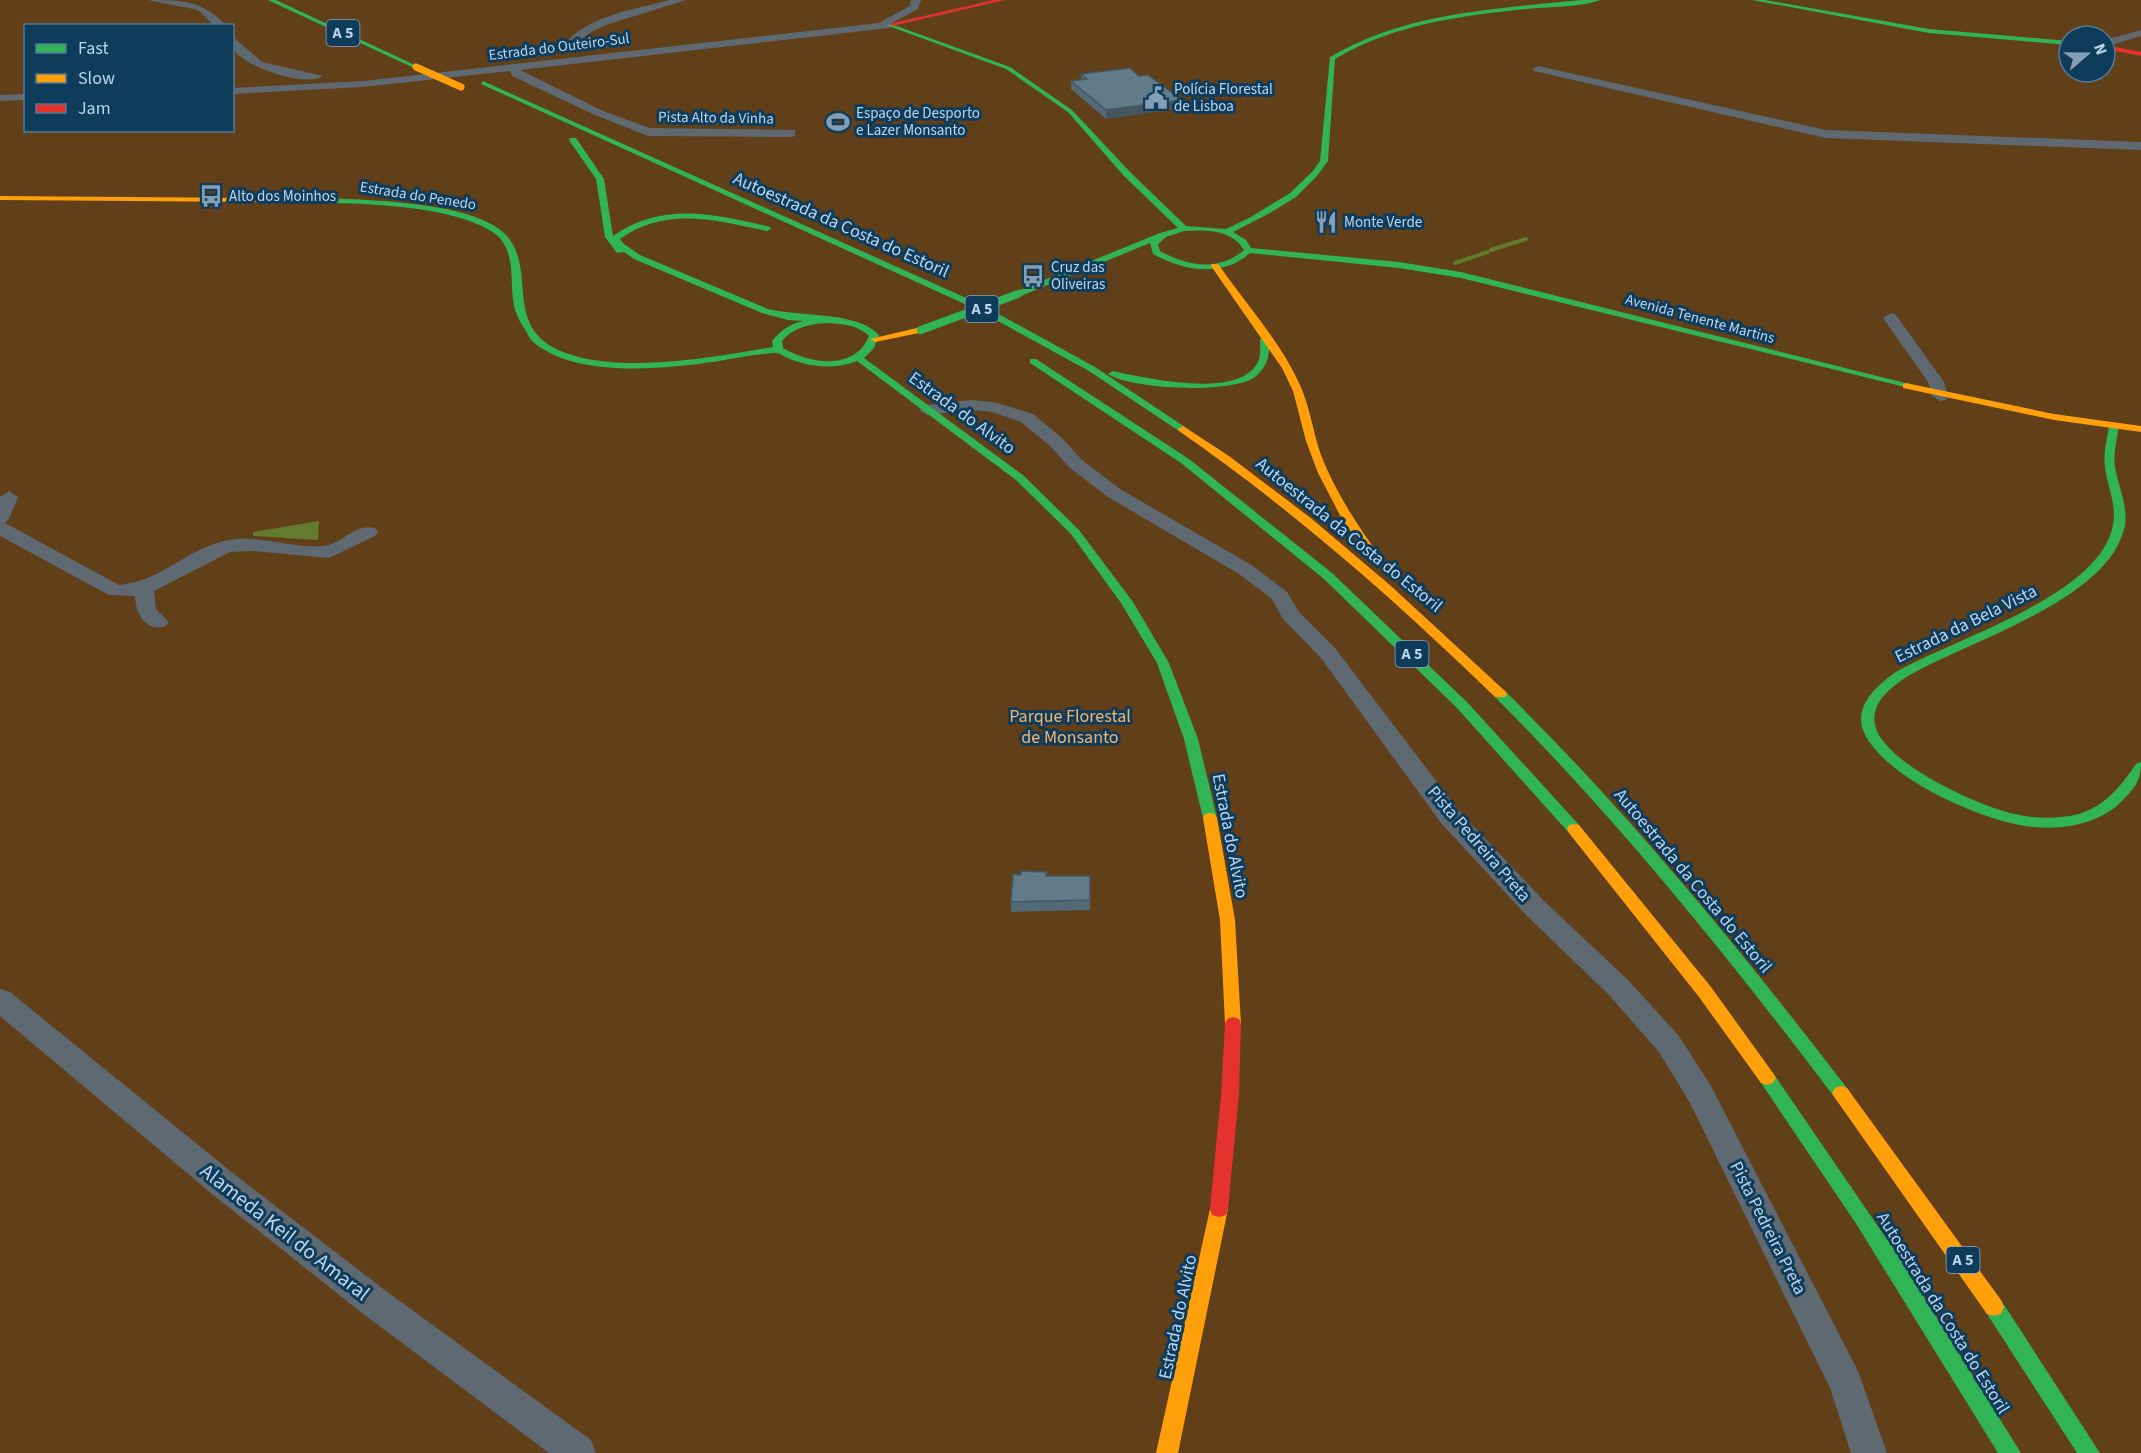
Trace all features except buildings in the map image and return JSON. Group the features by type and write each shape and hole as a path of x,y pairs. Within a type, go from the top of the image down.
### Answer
{"main road":[{"name":"A 5","path":"271,0 595,150"},
{"name":"Autoestrada da Costa do Estoril","path":"299,0 900,269 1015,325 1091,369 1190,432 1291,506 1428,622 1500,691 1661,866 1805,1045 1945,1235 2030,1360 2089,1453"},
{"path":"889,25 1002,0"},
{"path":"1226,232 1278,206 1307,186 1318,173 1324,161 1332,58 1345,47 1380,32 1412,25 1597,0"},
{"path":"1755,0 1929,32 2057,42"},
{"path":"889,25 1008,68 1070,111 1127,174 1184,230"},
{"path":"2117,49 2141,54"},
{"path":"573,140 600,179 607,207 608,237 616,248 631,258 776,323 779,342 786,356 810,363 840,362 857,357 869,350 875,339 872,331 862,325 837,320 808,322 779,342"},
{"name":"Estrada do Penedo","path":"0,198 296,200 392,206 457,216 481,223 508,241 513,254 522,320 528,333 553,352 606,364 647,366 779,342"},
{"name":"Autoestrada da Costa do Estoril","path":"713,204 772,231 696,215 666,217 623,229 616,238 621,246 637,257 765,311 788,317 837,320"},
{"path":"875,339 921,330 1101,262 1163,235 1184,230 1226,232 1243,240 1248,250 1239,260 1215,266 1142,259 1101,262"},
{"path":"1163,235 1154,243 1156,252 1179,264"},
{"name":"Avenida Tenente Martins","path":"1248,250 1399,265 1461,275 1940,396 2141,429"},
{"path":"1215,266 1286,366 1296,387 1311,441 1332,493 1360,540 1428,622"},
{"name":"Autoestrada da Costa do Estoril","path":"932,307 974,328"},
{"path":"1091,369 1158,384 1197,386 1222,384 1238,380 1262,367 1267,359 1266,339"},
{"name":"Autoestrada da Costa do Estoril","path":"1024,356 1063,378 1158,442 1322,569 1394,636 1495,741 1629,896 1751,1058 1886,1254 2010,1453"},
{"name":"Estrada do Alvito","path":"857,357 1031,487 1075,532 1113,583 1163,663 1173,684 1208,802 1222,867 1233,986 1230,1094 1219,1213 1167,1453"},
{"name":"Estrada da Bela Vista","path":"2114,426 2109,455 2120,518 2118,531 2103,558 2073,589 2045,606 1965,641 1903,673 1874,695 1869,707 1868,719 1874,735 1883,748 1920,781 1946,797 2001,816 2028,821 2062,822 2096,813 2125,792 2141,767"}],"street":[{"path":"153,0 201,8 220,24"},
{"path":"662,50 639,45 573,49 568,46 574,38 593,27 681,0"},
{"path":"889,25 884,23 907,13 915,7 916,0"},
{"name":"Estrada do Outeiro-Sul","path":"234,91 397,80 889,25"},
{"path":"2117,39 2141,33"},
{"path":"234,42 243,56 260,66 275,70 397,80"},
{"name":"Pista Alto da Vinha","path":"514,68 516,74 528,80 620,123 648,132 791,133"},
{"path":"1538,69 1826,134 2141,146"},
{"path":"0,98 24,97"},
{"path":"1891,318 1936,382 1940,396"},
{"name":"Pista Pedreira Preta","path":"927,410 971,405 994,407 1028,418 1056,442 1076,464 1114,493 1246,570 1280,596 1290,615 1328,653 1450,817 1535,908 1618,987 1669,1044 1701,1095 1846,1383 1869,1453"},
{"path":"0,519 9,497"},
{"path":"0,528 116,591 144,589 201,557 227,546 253,545 329,552 368,532 344,531"},
{"path":"144,589 146,611 159,622"},
{"name":"Alameda Keil do Amaral","path":"0,1000 232,1191 374,1302 578,1453"}],"green space":[{"name":"Parque Florestal de Monsanto","path":"0,0 2141,0 2141,1453 0,1453"}],"shaded area":[{"path":"319,521 318,540 253,536 253,532"}],"waterway":[{"path":"1491,250 1526,239"},
{"path":"1455,263 1488,252"}],"traffic: fast":[{"path":"271,0 416,67"},
{"path":"1226,232 1281,204 1304,185 1324,161 1332,58 1358,43 1389,31 1423,22 1496,10 1597,0"},
{"path":"1755,0 1929,31 2057,42"},
{"path":"889,25 1008,68 1070,111 1127,174 1184,229"},
{"path":"483,83 981,308 1092,369 1183,429"},
{"path":"573,140 600,179 609,237 620,251"},
{"path":"267,200 352,202 419,208 476,220 496,230 504,238 513,258 521,315 535,340 562,355 596,363 636,365 717,359 778,349"},
{"path":"767,229 709,218 669,216 632,227 616,238 621,246 637,257 765,311 788,317 837,320"},
{"path":"1184,229 1220,230 1237,236 1248,250 1228,264 1216,267 1178,263 1156,252 1154,243 1163,235 1184,229"},
{"path":"1018,294 1163,235"},
{"path":"1248,250 1399,265 1461,275 1906,386"},
{"path":"921,330 1018,294"},
{"path":"828,320 853,323 864,327 874,335 869,348 860,356 847,362 833,364 802,360 778,349 777,341 794,327 828,320"},
{"path":"1113,374 1181,385 1208,386 1232,383 1252,376 1264,361 1265,339"},
{"path":"857,357 1020,478 1075,532 1127,602 1163,663 1191,739 1210,818"},
{"path":"1033,361 1185,461 1328,576 1462,705 1574,829"},
{"path":"2114,426 2109,457 2120,514 2117,533 2104,558 2083,579 2058,597 1894,679 1873,700 1870,707 1869,726 1878,744 1920,779 1973,805 2023,821 2064,822 2101,810 2121,794 2141,767"},
{"path":"1500,694 1592,788 1678,887 1841,1093"},
{"path":"1767,1078 1862,1216 2010,1453"},
{"path":"1994,1307 2089,1453"}],"traffic: slow":[{"path":"416,67 461,87"},
{"path":"0,198 267,200"},
{"path":"1215,266 1287,368 1298,391 1311,441 1323,473 1348,519 1377,561"},
{"path":"875,339 921,330"},
{"path":"1906,386 2054,417 2141,429"},
{"path":"1183,429 1267,489 1348,554 1500,694"},
{"path":"1210,818 1228,920 1233,1024"},
{"path":"1574,829 1705,992 1767,1078"},
{"path":"1841,1093 1994,1307"},
{"path":"1167,1453 1219,1209"}],"traffic: jam":[{"path":"892,24 1002,0"},
{"path":"2117,49 2141,54"},
{"path":"1219,1209 1230,1094 1233,1024"}],"place":[{"name":"Polícia Florestal de Lisboa","path":"1156,98"},
{"name":"Espaço de Desporto e Lazer Monsanto","path":"838,122"},
{"name":"Alto dos Moinhos","path":"211,196"},
{"name":"Monte Verde","path":"1326,222"},
{"name":"Cruz das Oliveiras","path":"1033,276"}]}
